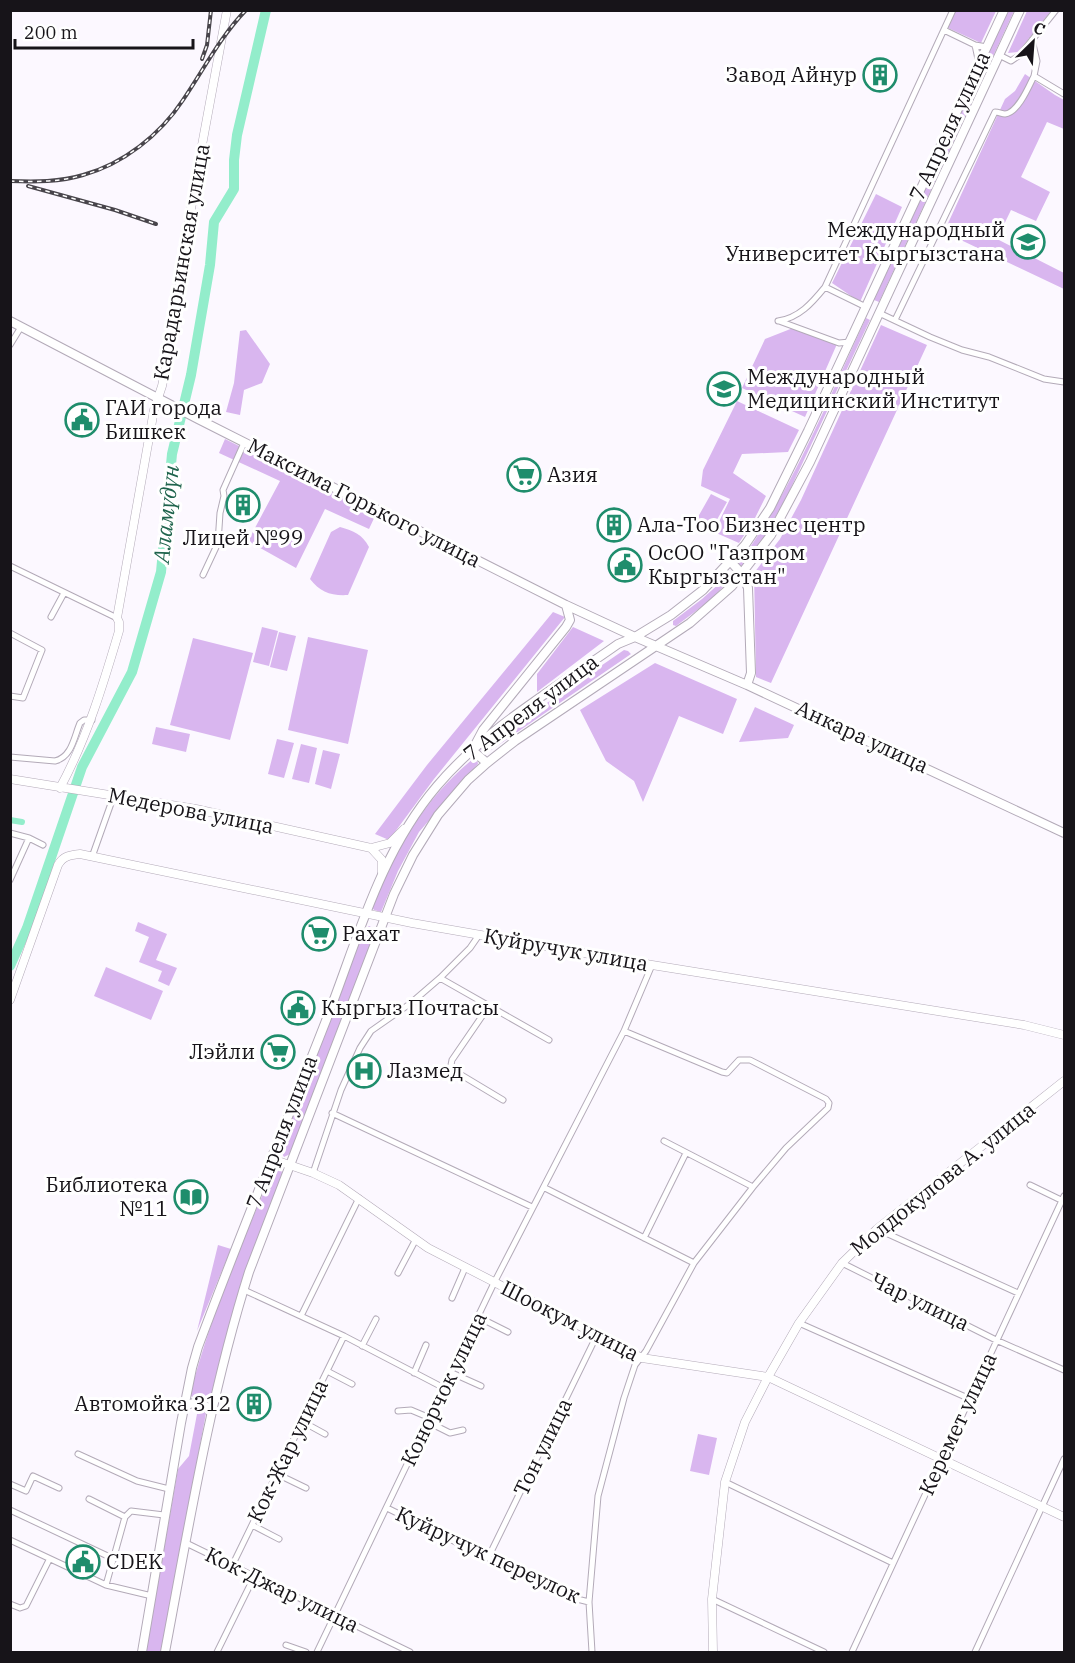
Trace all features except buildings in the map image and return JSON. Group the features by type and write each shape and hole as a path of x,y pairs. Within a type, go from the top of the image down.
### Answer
{"main road":[{"name":"7 Апреля улица","path":"142,1653 164,1515 184,1407 198,1347 382,872 409,823 436,787 472,750 499,727 618,644 635,637 686,604 731,562 745,545 770,508 850,342 1004,10"},
{"name":"7 Апреля улица","path":"165,1653 211,1413 244,1290 394,894 412,855 449,801 487,763 515,741 704,612 742,574 771,535 789,504 1020,10"},
{"path":"866,307 879,313"},
{"name":"Максима Горького улица","path":"10,321 169,405 566,605 657,646"},
{"path":"731,562 742,574 748,588 751,673 747,685"},
{"path":"487,763 472,750 483,730 566,627 570,620 566,605"},
{"name":"Анкара улица","path":"657,646 747,685 1065,833"},
{"path":"184,1407 200,1403 211,1413"}],"street":[{"name":"Карадарьинская улица","path":"63,788 92,720 119,631 117,618 170,346 195,183 227,10"},
{"path":"850,342 840,343 778,321 800,313 811,304 825,286 953,10"},
{"path":"999,55 1011,61 1020,55 1056,10"},
{"path":"944,30 975,45 987,47"},
{"path":"895,320 995,112 1006,114 1013,111 1035,76 1037,61 1032,40"},
{"path":"975,45 979,65"},
{"path":"1035,76 1065,94"},
{"path":"825,286 866,307"},
{"path":"879,313 962,350 989,357 1044,379 1065,382"},
{"path":"10,345 21,327"},
{"path":"203,575 218,543 223,490 244,443"},
{"path":"10,566 117,618"},
{"path":"51,617 64,593"},
{"path":"10,633 42,650 23,698 10,696"},
{"path":"10,757 62,760 67,755 80,723 84,720 92,720"},
{"name":"Медерова улица","path":"10,779 196,809 371,848"},
{"path":"92,857 114,795"},
{"path":"382,872 382,860 371,848 390,843 409,823"},
{"path":"10,833 44,844"},
{"path":"10,880 29,838"},
{"name":"Куйручук улица","path":"10,1000 57,865 61,859 69,855 80,854 385,918 652,965 1024,1025 1065,1035"},
{"path":"313,1173 332,1113 370,1030 411,1003 440,978 470,948 478,935"},
{"name":"Конорчок улица","path":"317,1653 494,1283 624,1031 652,965"},
{"path":"440,978 549,1040"},
{"path":"489,1006 452,1060 451,1065 453,1070 503,1100"},
{"path":"592,1653 589,1602 600,1489 635,1365 642,1358 694,1263 753,1187 786,1148 828,1108 829,1103 826,1099 750,1060 739,1060 727,1073 722,1072 624,1031"},
{"name":"Молдокулова А. улица","path":"713,1653 712,1599 725,1482 746,1422 768,1377 799,1323 842,1263 877,1229 1065,1081"},
{"path":"332,1113 532,1207"},
{"path":"664,1141 753,1187"},
{"path":"644,1238 686,1153"},
{"name":"Шоокум улица","path":"272,1159 339,1185 416,1239 465,1268 642,1358 768,1377 1065,1517"},
{"path":"1030,1185 1064,1199"},
{"path":"545,1188 694,1263"},
{"path":"301,1316 359,1198"},
{"name":"Керемет улица","path":"852,1653 996,1340 1064,1199"},
{"path":"877,1229 1018,1293"},
{"path":"398,1273 416,1239"},
{"name":"Чар улица","path":"842,1263 996,1340 1065,1370"},
{"path":"452,1298 465,1268"},
{"path":"244,1290 344,1336 444,1388"},
{"path":"478,1317 508,1332"},
{"path":"362,1346 376,1319"},
{"path":"799,1323 970,1399"},
{"name":"Тон улица","path":"488,1558 597,1335"},
{"name":"Кок-Жар улица","path":"232,1566 344,1336"},
{"path":"414,1373 426,1345"},
{"path":"327,1371 352,1384"},
{"path":"452,1373 481,1386"},
{"path":"398,1411 411,1410 450,1433 463,1430"},
{"path":"303,1422 326,1434"},
{"path":"78,1454 137,1481 169,1489"},
{"path":"975,1653 1065,1459"},
{"path":"278,1474 306,1488"},
{"path":"10,1484 26,1491 33,1476 59,1488"},
{"path":"725,1482 893,1563"},
{"path":"89,1499 125,1517"},
{"name":"Куйручук переулок","path":"387,1508 488,1558 577,1599 589,1602"},
{"path":"10,1510 114,1559"},
{"path":"106,1585 125,1517 131,1511 164,1515"},
{"path":"252,1525 279,1539"},
{"path":"10,1540 106,1585 152,1596"},
{"name":"Кок-Джар улица","path":"186,1544 410,1653"},
{"path":"10,1604 20,1608 26,1606 49,1560"},
{"path":"217,1653 255,1577"},
{"path":"712,1599 824,1653"},
{"path":"286,1645 306,1653"}],"shaded area":[{"path":"955,11 996,11 981,43 948,28"},
{"path":"1008,11 1014,11 879,302 874,300"},
{"path":"1027,11 1051,11 1018,52 1008,53"},
{"path":"1025,74 1064,100 1064,129 1047,122 1021,177 1050,192 1036,221 1011,210 997,239 1064,273 1064,289 944,232 1005,99 1015,91"},
{"path":"876,194 902,207 860,302 832,283"},
{"path":"866,318 870,320 787,496 763,539 740,566 738,564 758,536 792,476"},
{"path":"881,325 927,345 771,683 756,677 754,573 780,539 801,500"},
{"path":"793,328 837,344 805,417 742,388 765,339"},
{"path":"246,330 270,364 262,383 244,390 240,415 226,412 234,383 240,331"},
{"path":"737,401 799,430 788,452 742,454 733,473 766,496 739,543 714,532 730,499 701,486 703,470"},
{"path":"225,439 376,514 369,529 325,509 296,568 248,541 280,481 219,453"},
{"path":"711,494 727,502 710,532 694,524"},
{"path":"340,527 357,534 369,547 348,595 326,592 310,579 331,532"},
{"path":"731,573 733,574 731,579 708,602 676,626 673,625 673,621"},
{"path":"553,612 565,617 434,779 389,840 375,834 427,765"},
{"path":"262,627 278,631 269,666 253,662"},
{"path":"573,627 604,641 537,692 537,674"},
{"path":"279,632 296,636 287,671 270,667"},
{"path":"308,637 368,650 348,744 288,730"},
{"path":"193,638 253,653 230,740 170,725"},
{"path":"624,650 631,654 484,755 480,749"},
{"path":"655,663 737,699 723,734 679,716 643,802 634,781 606,761 580,710"},
{"path":"755,707 794,725 788,738 739,742"},
{"path":"156,727 190,734 186,752 152,744"},
{"path":"277,739 294,743 284,778 268,774"},
{"path":"301,744 317,748 309,783 292,779"},
{"path":"323,750 340,754 331,789 315,784"},
{"path":"473,759 477,759 478,764 419,832 398,871 381,912 374,910 372,907 380,886 413,826 441,790"},
{"path":"138,922 167,934 156,960 177,968 169,986 158,981 162,971 139,962 149,937 135,931"},
{"path":"369,926 373,928 374,935 290,1154 284,1157 280,1150 364,931"},
{"path":"106,967 163,991 151,1020 94,996"},
{"path":"280,1168 283,1175 235,1305 211,1397 209,1401 203,1403 191,1396 191,1391 208,1334 262,1196 274,1169"},
{"path":"218,1245 231,1249 197,1331"},
{"path":"200,1409 204,1409 206,1413 161,1652 146,1652 178,1469 189,1456"},
{"path":"698,1434 717,1438 709,1475 690,1471"}],"waterway":[{"name":"Аламүдүн","path":"10,966 27,928 82,767 132,672 161,572 172,454 191,375 210,265 214,222 234,189 237,135 266,10"},
{"path":"10,820 22,822"}],"railway":[{"path":"202,59 207,45 211,10"},
{"path":"10,181 65,179 98,170 126,156 152,136 174,113 220,42 246,10"},
{"path":"28,186 156,224"}],"place":[{"name":"Завод Айнур","path":"880,75"},
{"name":"Международный Университет Кыргызстана","path":"1028,242"},
{"name":"Международный Медицинский Институт","path":"724,389"},
{"name":"ГАИ города Бишкек","path":"82,420"},
{"name":"Азия","path":"524,475"},
{"name":"Лицей №99","path":"243,505"},
{"name":"Ала-Тоо Бизнес центр","path":"614,525"},
{"name":"ОсОО \"Газпром Кыргызстан\"","path":"625,565"},
{"name":"Рахат","path":"319,934"},
{"name":"Кыргыз Почтасы","path":"298,1008"},
{"name":"Лэйли","path":"278,1052"},
{"name":"Лазмед","path":"364,1071"},
{"name":"Библиотека №11","path":"191,1197"},
{"name":"Автомойка 312","path":"254,1404"},
{"name":"CDEK","path":"83,1562"}]}
